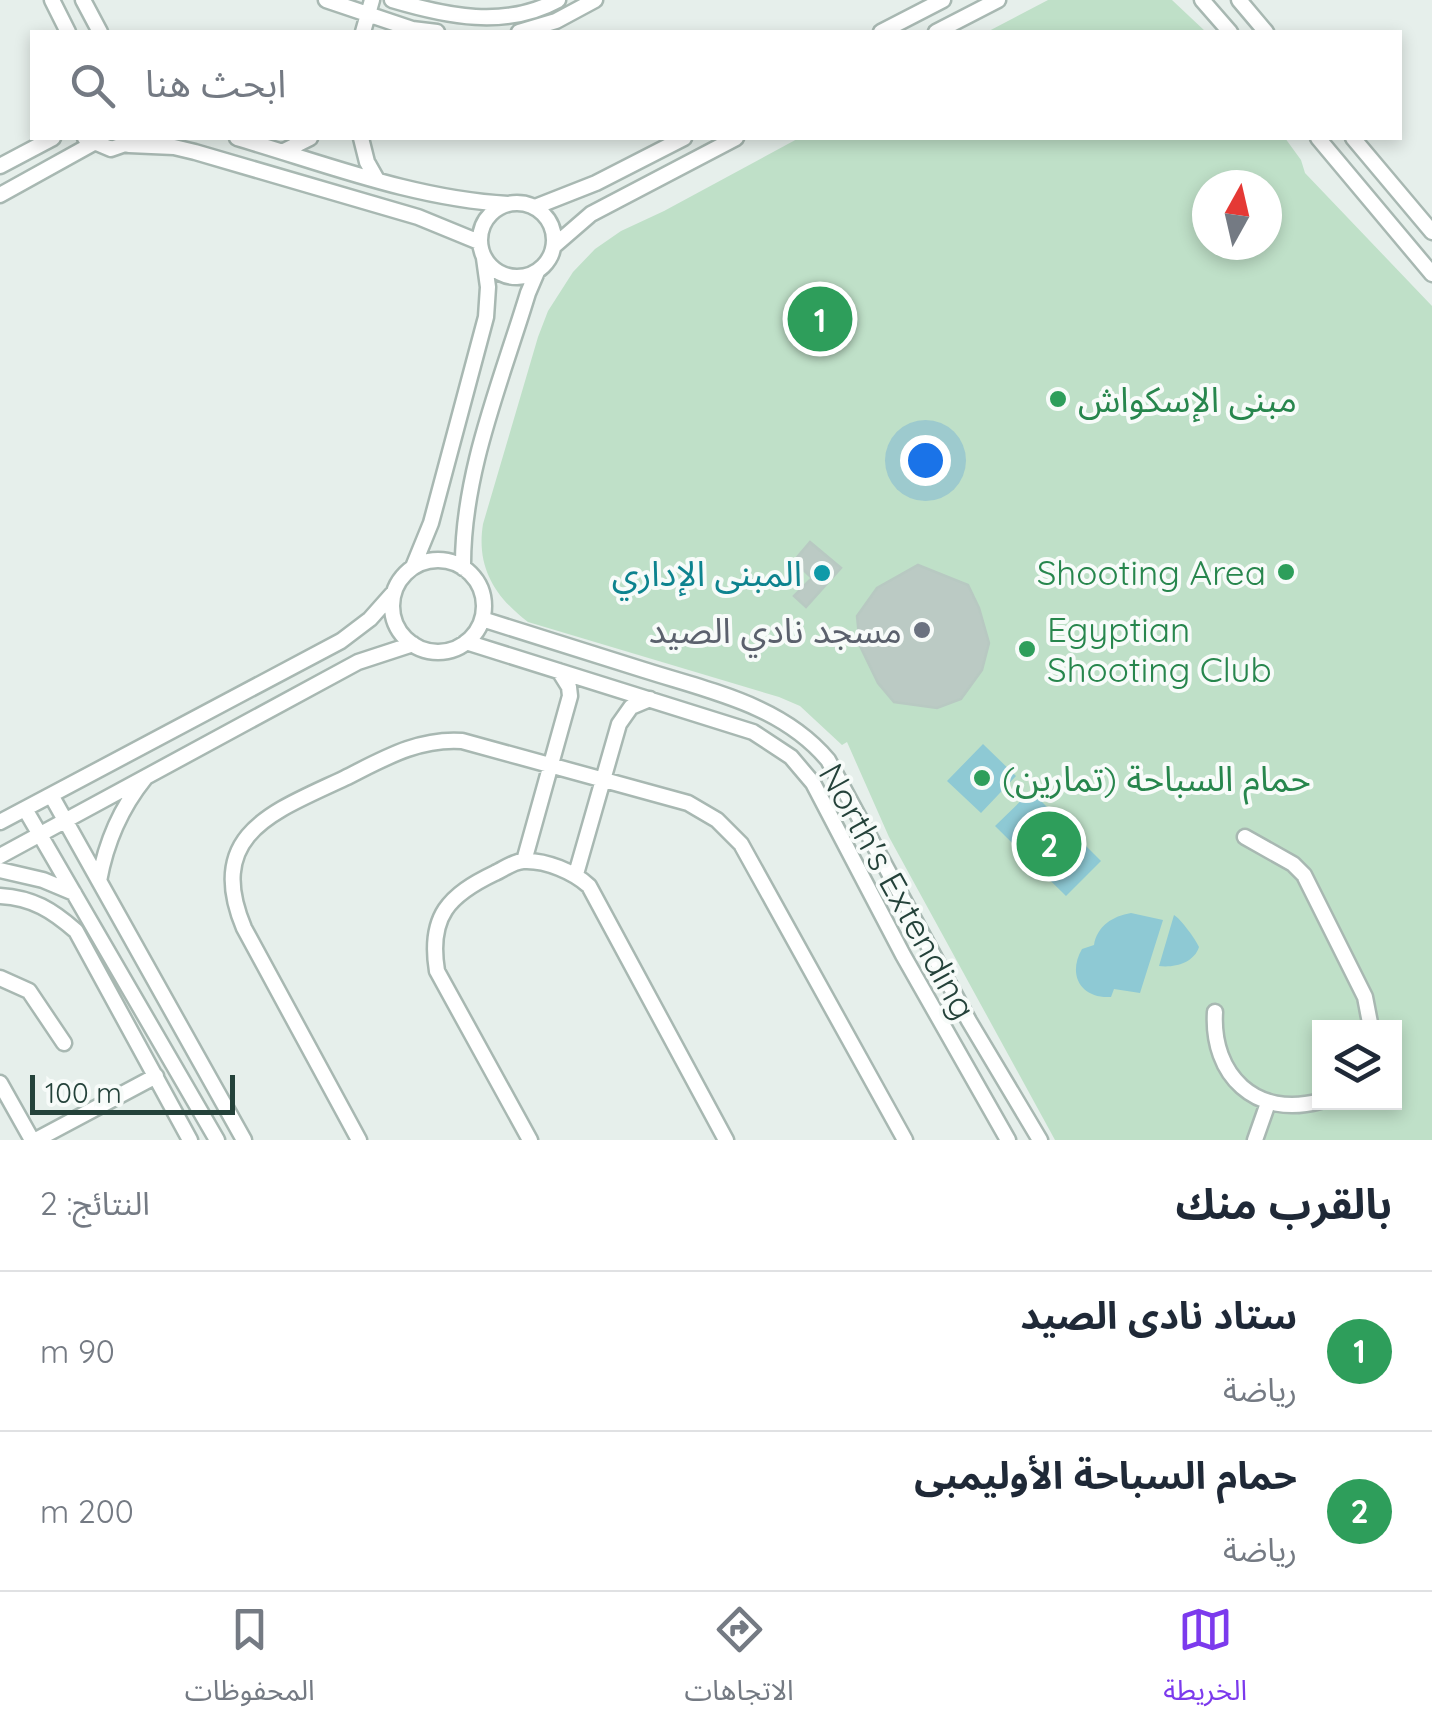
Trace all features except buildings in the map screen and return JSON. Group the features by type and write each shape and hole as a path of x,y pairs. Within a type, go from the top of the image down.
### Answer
{"street":[{"path":"52,0 67,30"},
{"path":"82,0 99,30"},
{"path":"326,0 370,7 384,26 420,30"},
{"path":"384,26 392,0 469,18 496,18 553,2"},
{"path":"524,30 556,20 595,0"},
{"path":"885,30 925,5 943,0"},
{"path":"940,30 998,0"},
{"path":"1202,0 1228,30"},
{"path":"1238,0 1264,30"},
{"path":"0,166 49,140"},
{"path":"0,195 88,140 111,149 134,141 195,152 418,217 479,242"},
{"path":"244,140 424,194 535,208 680,140"},
{"path":"284,152 306,140"},
{"path":"362,140 376,178"},
{"path":"554,246 592,214 726,140"},
{"path":"1320,140 1432,274"},
{"path":"1355,140 1432,232"},
{"path":"1350,176 1370,158"},
{"path":"0,822 341,641 370,620 394,592 413,567 432,523 486,316 488,288 479,242 484,222 508,204"},
{"path":"394,592 397,627 414,644 434,651 456,648 466,642 482,619 481,590 464,568 463,539 470,491 528,292 554,246 551,224 535,208"},
{"path":"484,258 502,274 526,277 537,272"},
{"path":"413,567 433,560 464,568"},
{"name":"North's Extending","path":"482,619 744,702 776,716 809,740 828,760 968,1021 1040,1140"},
{"path":"466,642 753,732 791,757 813,783 903,954 1005,1134 1026,1115"},
{"path":"0,856 358,662 414,644"},
{"path":"524,861 570,696 559,671"},
{"path":"576,874 624,715 631,707 650,699"},
{"path":"359,1140 237,912 233,879 240,850 265,816 407,747 462,740 688,803 717,820 741,844 904,1140"},
{"path":"791,757 809,740"},
{"path":"99,881 106,848 119,817 147,774"},
{"path":"50,796 244,1140"},
{"path":"25,809 216,1140"},
{"path":"1245,838 1293,864 1304,875 1365,997 1369,1020"},
{"path":"530,1140 437,970 434,956 438,926 462,889 524,861 576,874 598,900 726,1140"},
{"path":"0,870 28,875 74,893"},
{"path":"0,896 21,897 51,909 76,931 190,1140"},
{"path":"0,978 29,991 64,1042"},
{"path":"1216,1012 1216,1038 1224,1063 1248,1092 1268,1104 1292,1106 1312,1102"},
{"path":"0,1083 34,1140 156,1076"},
{"path":"1255,1140 1268,1104"}],"green space":[{"path":"1048,0 1172,0 1204,30 991,30"},
{"name":"Egyptian Shooting Club","path":"795,140 1286,140 1305,173 1432,306 1432,1140 1055,1140 889,837 847,742 842,745 800,706 779,697 528,622 506,602 485,567 483,524 548,311 573,272 595,249 621,231"}],"water":[{"name":"حمام السباحة (تمارين)","path":"983,744 1016,776 981,813 947,781"},
{"path":"1031,791 1101,861 1066,896 995,826"},
{"path":"1131,913 1163,920 1140,993 1114,989 1111,997 1092,994 1077,976 1082,949 1094,945 1107,923"},
{"path":"1174,915 1199,947 1183,963 1159,966"}],"place":[{"name":"ستاد نادى الصيد","path":"820,319"},
{"name":"مبنى الإسكواش","path":"1058,399"},
{"name":"Shooting Area","path":"1286,572"},
{"name":"المبنى الإداري","path":"822,573"},
{"name":"مسجد نادي الصيد","path":"922,630"},
{"name":"Egyptian Shooting Club","path":"1027,649"},
{"name":"حمام السباحة (تمارين)","path":"982,778"},
{"name":"حمام السباحة الأوليمبى","path":"1049,844"}]}
